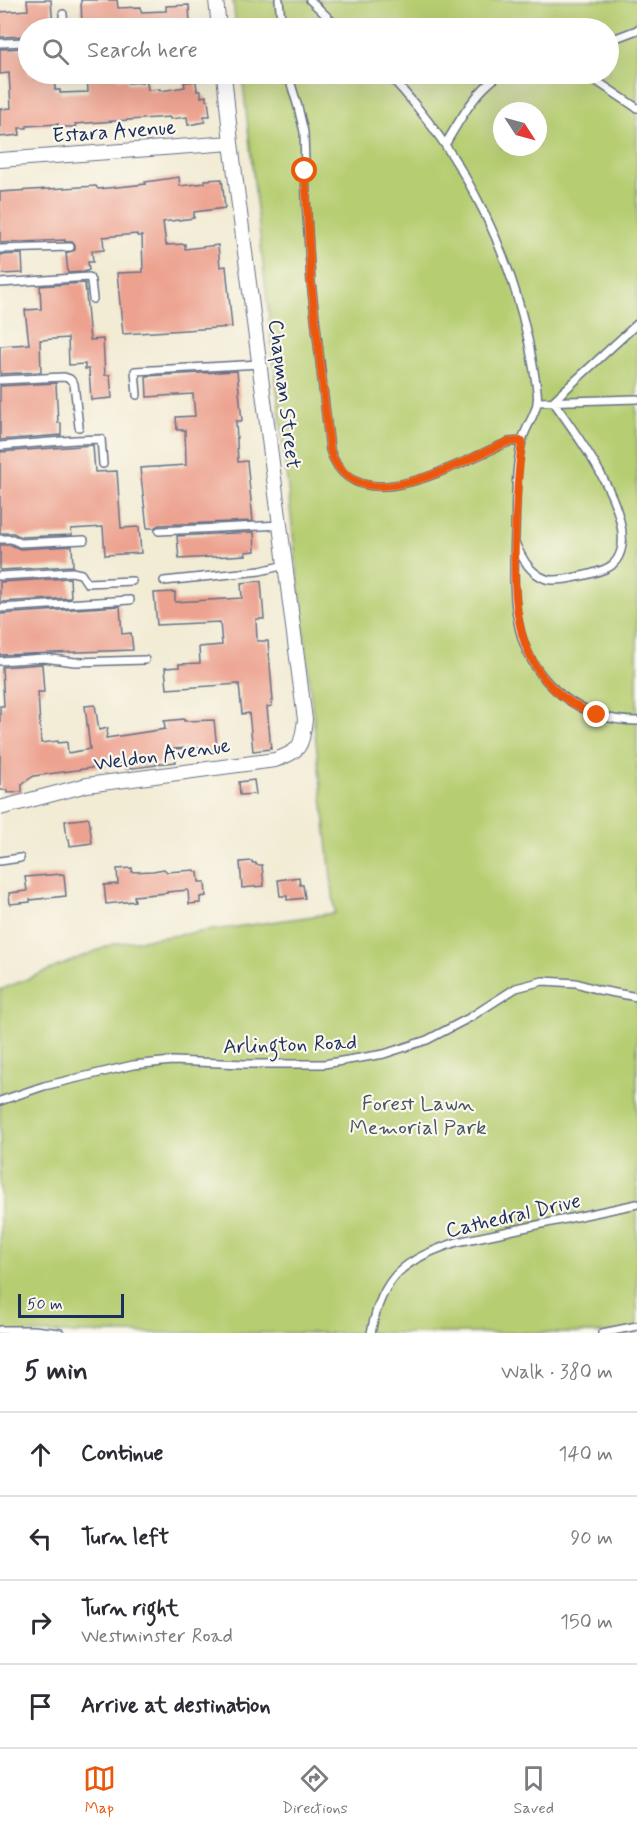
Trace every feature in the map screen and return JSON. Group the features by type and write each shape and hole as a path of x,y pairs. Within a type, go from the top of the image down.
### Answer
{"street":[{"path":"216,0 218,18"},
{"name":"Chapman Street","path":"225,84 305,720"},
{"name":"Estara Avenue","path":"0,160 231,143"},
{"name":"Weldon Avenue","path":"0,808 87,785 275,760 292,754 302,745 305,720"}],"lane":[{"path":"279,0 281,18"},
{"path":"310,0 329,18"},
{"path":"63,14 63,18"},
{"path":"619,36 637,30"},
{"path":"0,43 18,42"},
{"path":"291,84 304,132 313,308 330,450 336,466 340,472 354,482 368,486 386,486 429,476 508,442 522,441"},
{"path":"395,84 445,145 479,202 506,264 522,314 534,371 537,402 522,441 516,498 514,574 520,631 526,649 535,666 556,692 577,706 607,718 637,721"},
{"path":"445,145 465,110 489,84"},
{"path":"601,84 637,108"},
{"path":"0,249 70,247"},
{"path":"0,283 89,277 93,299"},
{"path":"553,401 637,324"},
{"path":"137,395 135,371 260,364"},
{"path":"0,380 64,376 70,379 74,384 79,427"},
{"path":"537,402 637,399"},
{"path":"515,543 529,568 549,580 565,579 603,570 614,563 620,553 622,539 619,520 604,481 581,440 553,401"},
{"path":"0,446 101,439 103,464"},
{"path":"159,531 280,525"},
{"path":"0,539 12,539 20,543 84,540"},
{"path":"164,581 260,571 285,565"},
{"path":"0,576 72,572 81,574 87,583 132,581"},
{"path":"0,608 130,600"},
{"path":"0,661 45,658 75,662 145,660"},
{"path":"0,861 20,858"},
{"name":"Arlington Road","path":"0,1101 44,1086 133,1065 172,1061 324,1064 384,1054 427,1040 469,1018 516,988 543,981 576,983 637,997"},
{"name":"Cathedral Drive","path":"372,1333 379,1300 391,1280 414,1259 457,1242 637,1204"},
{"path":"602,1333 637,1326"},
{"path":"0,1330 60,1333"}],"green space":[{"name":"Forest Lawn Memorial Park","path":"233,0 637,0 637,1333 0,1333 0,990 113,944 335,913 243,84 619,84 619,18 235,18"}],"building":[{"path":"27,0 51,0 52,18 18,18 18,36 0,37 0,12 28,10"},
{"path":"81,0 117,0 118,8 141,7 141,12 166,11 166,6 189,5 190,18 82,18"},
{"path":"18,48 18,84 55,84 55,90 60,90 60,93 88,92 88,84 147,84 148,90 160,89 161,91 185,87 184,84 196,84 197,91 201,91 201,97 206,96 208,100 210,116 204,116 205,122 188,125 187,117 170,119 169,117 75,124 76,127 58,127 58,124 27,126 27,128 19,128 20,135 0,137 0,109 11,108 9,73 0,74 0,49"},
{"path":"179,177 180,186 205,183 205,180 222,179 225,208 194,212 194,218 163,222 166,245 185,244 185,249 218,245 220,267 226,266 232,327 123,334 117,273 143,272 142,236 137,236 137,234 103,237 104,250 92,251 93,262 88,262 89,270 84,272 68,273 66,253 75,250 72,242 65,242 65,240 0,243 0,192 96,186 98,189 146,184 145,182"},
{"path":"22,254 23,273 0,274 0,255"},
{"path":"85,283 90,340 103,339 105,375 110,375 112,398 91,400 89,369 85,369 85,364 69,365 68,338 40,340 41,372 0,374 0,346 29,344 25,310 41,309 40,286"},
{"path":"237,371 242,421 236,421 238,462 247,461 253,521 159,525 147,528 140,468 186,465 185,430 177,430 176,417 195,416 193,394 147,397 146,376"},
{"path":"56,383 58,423 61,423 61,435 0,440 0,386"},
{"path":"93,445 95,472 117,471 121,528 139,527 141,553 105,555 103,527 71,529 72,535 21,537 13,533 0,533 0,452"},
{"path":"254,532 255,551 245,552 246,555 179,559 177,536"},
{"path":"0,545 11,545 20,549 72,546 73,566 0,570"},
{"path":"70,578 71,598 0,602 0,582"},
{"path":"261,581 264,619 256,619 257,641 268,641 273,701 271,701 272,706 267,707 271,749 253,751 249,713 242,714 239,684 167,689 165,668 179,667 179,664 200,663 199,647 222,645 220,622 157,625 154,593 175,592 175,602 242,598 241,583"},
{"path":"120,606 122,634 131,633 133,650 0,655 0,614"},
{"path":"42,664 44,692 38,692 41,743 67,742 68,753 90,749 85,706 95,705 99,730 108,728 106,738 165,729 164,721 214,720 217,749 202,750 202,747 174,749 176,762 126,769 126,763 34,776 22,784 22,792 7,793 7,790 0,790 0,706 4,706 2,667"},
{"path":"254,780 256,794 240,795 239,782"},
{"path":"89,818 92,843 70,846 65,821"},
{"path":"252,861 256,865 262,865 264,886 242,888 240,862"},
{"path":"132,868 132,872 164,869 167,872 195,870 198,872 199,882 205,882 206,896 200,897 200,903 189,904 188,890 134,896 135,901 106,904 104,885 118,884 117,869"},
{"path":"62,874 66,896 10,904 9,893 27,891 25,877"},
{"path":"299,877 305,898 287,900 287,896 280,896 278,880"}],"route":[{"path":"305,171 313,308 332,459 340,472 354,482 376,487 429,476 494,447 508,442 522,441 516,498 514,574 520,631 535,666 556,692 577,706 597,715"}]}
